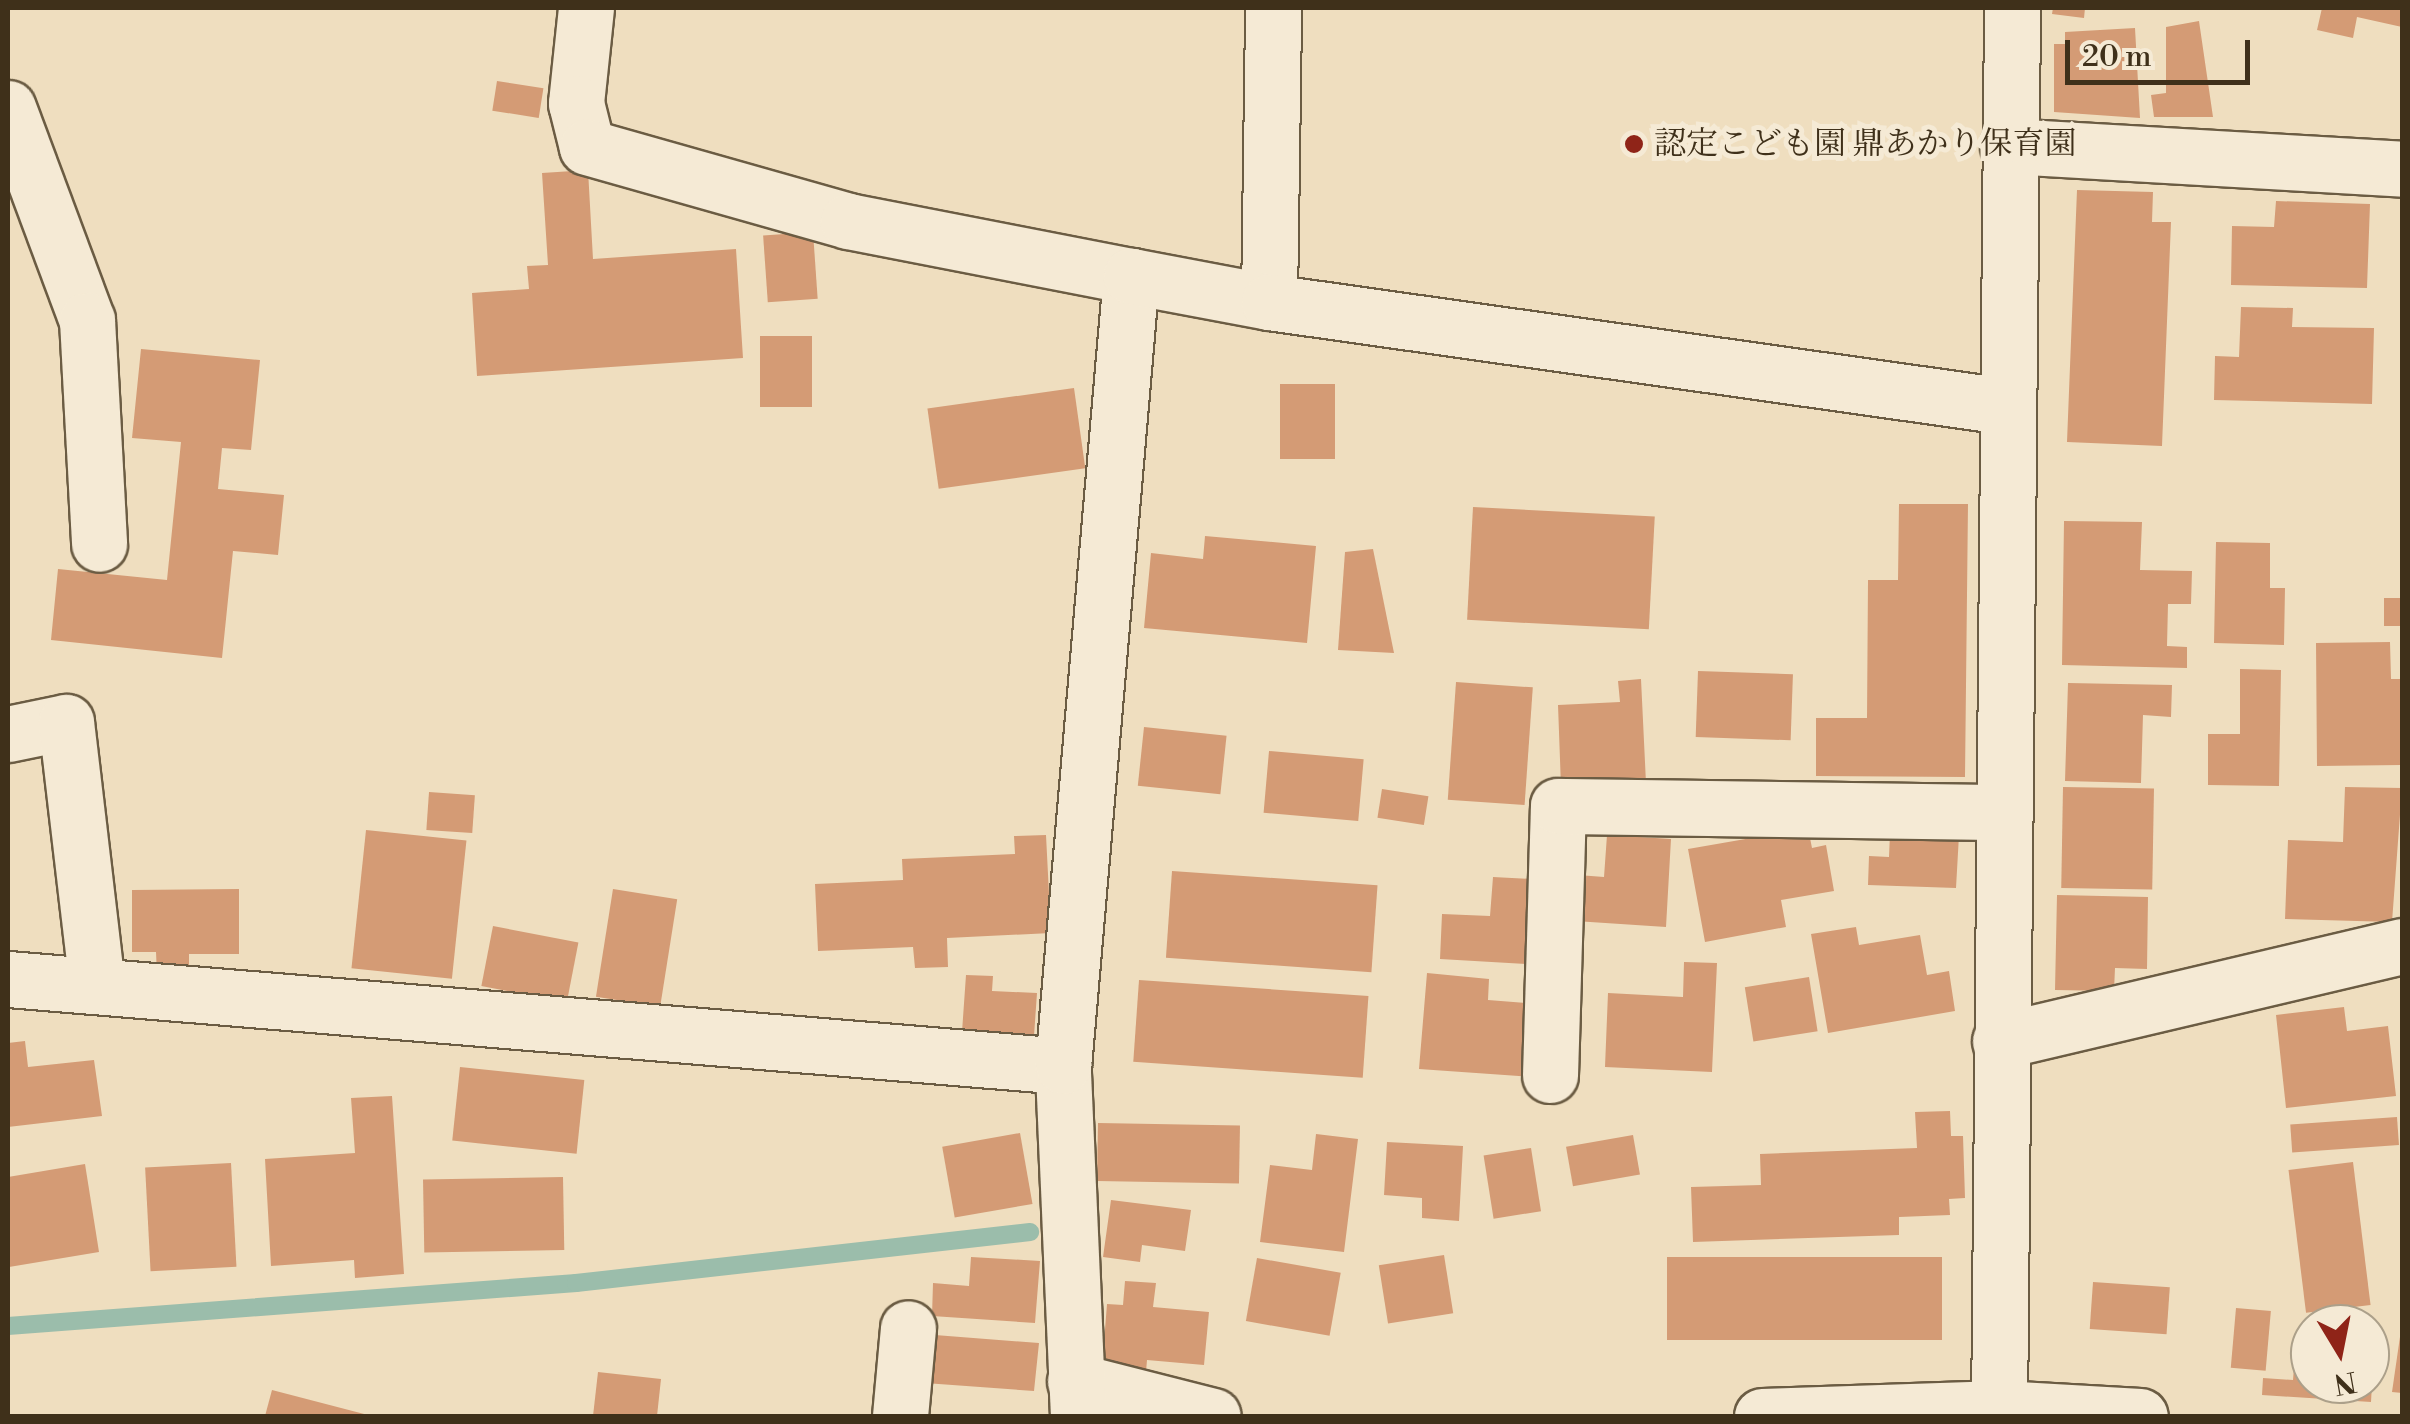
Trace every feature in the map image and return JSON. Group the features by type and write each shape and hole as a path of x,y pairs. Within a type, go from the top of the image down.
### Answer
{"street":[{"path":"586,8 576,103 586,147 848,221 1270,302 2004,406"},
{"path":"1270,302 1274,8"},
{"path":"1999,1412 2004,406 2012,8"},
{"path":"8,108 87,320 99,544"},
{"path":"2008,146 2402,168"},
{"path":"1131,276 1063,1066 1077,1399 1212,1416"},
{"path":"8,734 66,722 97,984"},
{"path":"1550,1075 1558,806 2002,812"},
{"path":"2000,1041 2402,946"},
{"path":"8,979 1063,1066"},
{"path":"900,1416 908,1328"},
{"path":"1762,1416 1999,1412 2140,1416"}],"building":[{"path":"2053,8 2085,8 2084,18 2052,14"},
{"path":"2322,8 2402,8 2402,27 2357,17 2353,38 2317,30"},
{"path":"2199,21 2213,117 2154,117 2151,95 2166,93 2166,27"},
{"path":"2135,28 2140,118 2054,112 2054,44 2065,44 2065,32"},
{"path":"497,81 543,88 539,118 492,111"},
{"path":"588,170 593,259 736,249 743,358 477,376 472,293 529,289 527,266 548,265 542,173"},
{"path":"2077,190 2153,192 2152,222 2171,222 2162,446 2067,442"},
{"path":"2276,201 2370,204 2367,288 2231,285 2232,226 2274,227"},
{"path":"813,232 818,299 768,302 763,235"},
{"path":"2241,307 2293,308 2292,327 2374,328 2372,404 2214,400 2215,356 2239,357"},
{"path":"760,336 812,336 812,407 760,407"},
{"path":"141,349 260,360 251,450 222,448 218,489 284,495 278,555 233,551 222,658 51,640 58,569 167,580 181,442 132,438"},
{"path":"1280,384 1335,384 1335,459 1280,459"},
{"path":"1074,388 1085,468 939,489 927,409"},
{"path":"1899,504 1968,504 1965,777 1816,776 1816,718 1867,718 1868,580 1898,580"},
{"path":"1473,507 1655,517 1649,629 1467,620"},
{"path":"2064,521 2142,522 2140,570 2192,571 2191,604 2168,604 2167,646 2187,647 2187,668 2062,665"},
{"path":"1205,536 1316,546 1307,643 1144,628 1151,553 1203,559"},
{"path":"2216,542 2270,543 2270,588 2285,588 2284,645 2214,643"},
{"path":"1373,549 1394,653 1338,650 1345,552"},
{"path":"2384,598 2402,598 2402,626 2384,626"},
{"path":"2390,642 2391,679 2402,679 2402,765 2317,766 2316,643"},
{"path":"2240,669 2281,670 2279,786 2208,785 2208,734 2240,734"},
{"path":"1698,671 1793,674 1791,740 1696,737"},
{"path":"1641,679 1646,783 1561,787 1558,705 1620,702 1618,681"},
{"path":"1456,682 1533,687 1525,805 1448,800"},
{"path":"2068,683 2172,685 2171,717 2143,715 2141,783 2065,781"},
{"path":"1144,727 1227,736 1220,794 1138,786"},
{"path":"1269,751 1364,759 1358,821 1264,813"},
{"path":"2063,787 2154,789 2152,890 2061,888"},
{"path":"2345,787 2402,788 2392,922 2285,919 2288,840 2343,842"},
{"path":"1382,789 1428,796 1424,825 1377,818"},
{"path":"429,792 475,795 472,833 426,830"},
{"path":"1808,828 1812,848 1826,845 1834,891 1781,900 1786,927 1705,942 1688,849"},
{"path":"366,830 466,841 452,979 351,968"},
{"path":"1890,833 1959,835 1956,888 1868,885 1869,856 1889,857"},
{"path":"1046,835 1051,933 947,938 948,967 915,968 913,947 818,951 815,884 903,880 902,859 1015,854 1014,836"},
{"path":"1607,835 1671,839 1666,927 1575,921 1578,875 1604,877"},
{"path":"1172,871 1377,885 1371,972 1166,958"},
{"path":"1493,877 1533,879 1528,964 1440,959 1442,914 1490,916"},
{"path":"239,889 239,954 189,954 189,975 157,975 156,952 132,952 132,890"},
{"path":"613,889 677,899 660,1007 596,997"},
{"path":"2057,895 2148,897 2147,969 2115,968 2114,991 2055,990"},
{"path":"493,926 578,943 567,1002 481,986"},
{"path":"1856,927 1859,945 1920,935 1927,975 1949,971 1955,1011 1828,1033 1811,934"},
{"path":"1684,962 1717,963 1712,1072 1605,1067 1608,993 1683,997"},
{"path":"1427,973 1489,979 1488,1000 1537,1004 1532,1077 1419,1069"},
{"path":"966,975 993,976 992,991 1037,993 1034,1036 962,1032"},
{"path":"1809,977 1818,1031 1753,1041 1745,987"},
{"path":"1139,980 1368,996 1363,1078 1133,1062"},
{"path":"2344,1007 2347,1031 2388,1026 2396,1096 2286,1108 2276,1015"},
{"path":"25,1041 28,1067 94,1060 102,1116 8,1127 8,1043"},
{"path":"460,1067 584,1080 577,1154 452,1141"},
{"path":"392,1096 404,1274 355,1278 354,1260 271,1266 265,1159 355,1153 351,1098"},
{"path":"1950,1111 1951,1136 1963,1136 1965,1198 1949,1199 1950,1215 1899,1217 1899,1235 1693,1242 1691,1187 1761,1185 1760,1154 1917,1148 1915,1112"},
{"path":"2397,1117 2399,1145 2292,1152 2290,1124"},
{"path":"1098,1123 1240,1125 1239,1183 1097,1181"},
{"path":"1020,1133 1033,1204 955,1218 942,1147"},
{"path":"1316,1134 1358,1139 1344,1252 1260,1242 1270,1165 1312,1170"},
{"path":"1633,1135 1640,1174 1573,1186 1566,1147"},
{"path":"1387,1142 1463,1146 1459,1221 1422,1218 1422,1198 1384,1195"},
{"path":"1531,1148 1541,1211 1494,1219 1484,1156"},
{"path":"2353,1162 2370,1304 2305,1304 2288,1170"},
{"path":"231,1163 236,1267 151,1271 145,1168"},
{"path":"85,1164 99,1252 9,1267 8,1177"},
{"path":"563,1177 564,1250 424,1252 423,1179"},
{"path":"1111,1200 1191,1210 1185,1251 1142,1245 1140,1262 1103,1257"},
{"path":"1444,1255 1453,1313 1388,1324 1379,1265"},
{"path":"971,1257 1040,1261 1035,1323 932,1316 933,1283 969,1286"},
{"path":"1667,1257 1942,1257 1942,1340 1667,1340"},
{"path":"1257,1258 1341,1273 1330,1336 1246,1321"},
{"path":"1125,1281 1156,1283 1153,1307 1209,1312 1204,1365 1147,1360 1146,1372 1102,1368 1107,1304 1123,1305"},
{"path":"2093,1282 2170,1287 2167,1334 2090,1329"},
{"path":"2236,1308 2271,1311 2266,1371 2231,1368"},
{"path":"2402,1323 2402,1393 2392,1392"},
{"path":"935,1335 1039,1343 1034,1391 911,1382 913,1357 933,1359"},
{"path":"598,1372 661,1379 657,1416 593,1416"},
{"path":"2263,1378 2290,1380 2290,1397 2262,1395"},
{"path":"272,1390 368,1415 368,1416 265,1416"}],"waterway":[{"path":"8,1326 576,1283 1030,1232"}],"place":[{"name":"認定こども園 鼎あかり保育園","path":"1634,144"}]}
